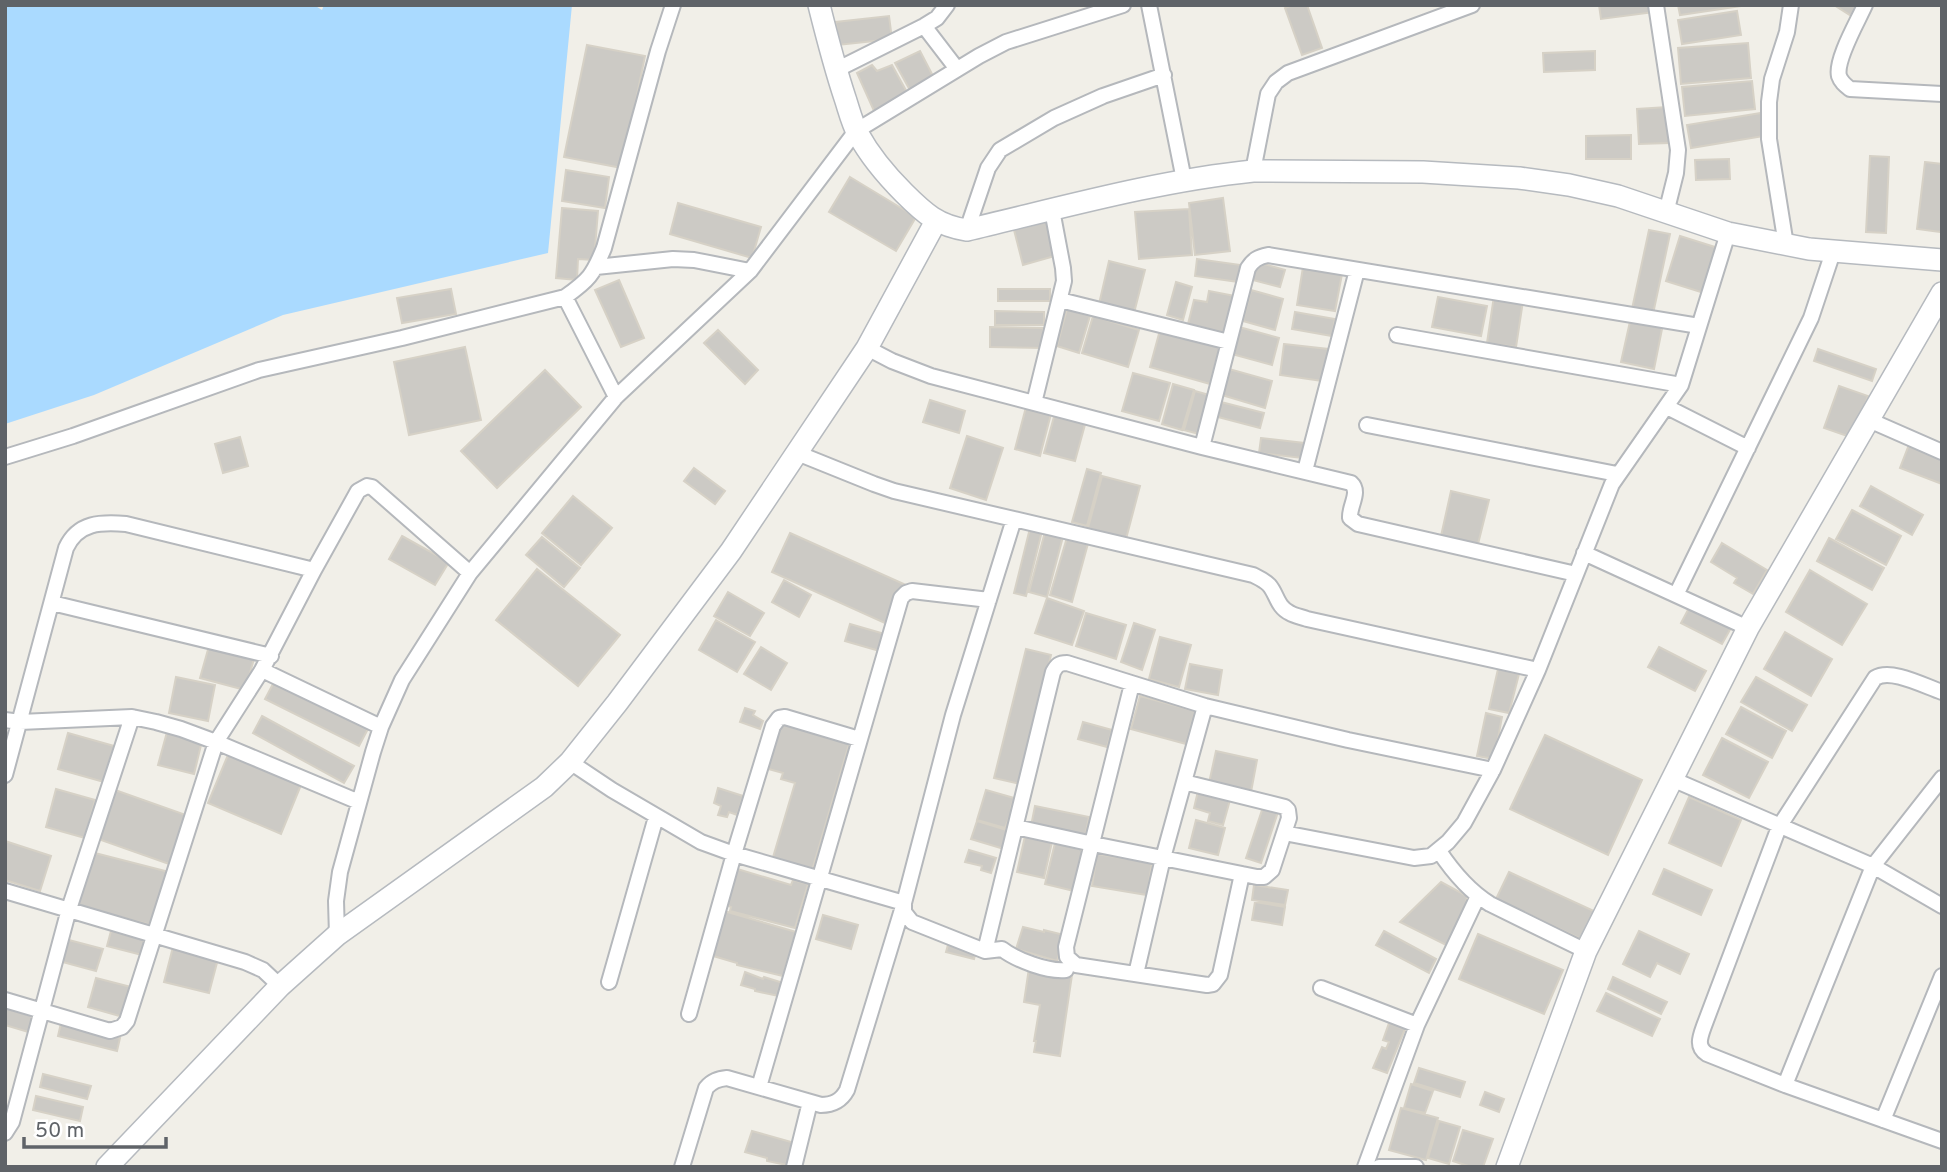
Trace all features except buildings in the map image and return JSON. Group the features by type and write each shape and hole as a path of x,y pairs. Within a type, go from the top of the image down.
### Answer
{"main road":[{"path":"819,5 856,131 872,156 917,207 951,228 967,230 1184,180 1253,171 1423,172 1519,178 1569,185 1618,196 1728,233 1809,250 1942,261"},
{"path":"106,1166 280,986 337,935 508,814 544,787 570,762 731,551 867,348 936,221"},
{"path":"1507,1167 1586,951 1748,628 1942,293"}],"street":[{"path":"5,457 73,436 259,370 565,297 586,283 604,248 673,5"},
{"path":"836,70 924,26 937,18 947,5"},
{"path":"337,935 336,901 340,872 381,727 402,680 470,573 617,397 750,271 856,131 1006,42 1123,5"},
{"path":"1149,5 1184,180"},
{"path":"1253,171 1268,94 1276,82 1288,74 1472,5"},
{"path":"1656,5 1678,150 1676,173 1666,213"},
{"path":"1786,245 1769,139 1769,102 1772,79 1787,32 1791,5"},
{"path":"1865,5 1841,60 1839,77 1843,83 1850,89 1942,94"},
{"path":"924,26 957,69"},
{"path":"967,230 988,168 1000,150 1054,118 1103,96 1164,75"},
{"path":"1034,403 1063,281 1052,210"},
{"path":"1443,857 1493,770 1538,670 1617,474 1681,384 1728,233"},
{"path":"1676,595 1811,318 1833,252"},
{"path":"1202,447 1248,268 1259,257 1268,256 1699,326"},
{"path":"596,267 673,259 694,260 750,271"},
{"path":"1305,471 1357,270"},
{"path":"565,297 617,397"},
{"path":"1060,300 1229,342"},
{"path":"1397,335 1681,384"},
{"path":"867,348 931,376 1202,447 1351,482 1356,490 1350,518 1358,524 1576,574"},
{"path":"1667,407 1748,448"},
{"path":"1869,420 1942,452"},
{"path":"1367,425 1617,474"},
{"path":"797,453 894,491 1253,575 1265,581 1275,598 1289,613 1307,619 1538,670"},
{"path":"5,1000 110,1031 122,1027 127,1021 216,742 271,656 358,491 367,486 372,487 470,573"},
{"path":"682,1167 706,1088 717,1079 727,1078 829,1105 843,1097 847,1090 904,903 953,715 1014,519"},
{"path":"5,775 13,721 52,603 66,548 77,532 91,525 107,522 126,524 314,570"},
{"path":"1584,553 1748,628"},
{"path":"759,1087 901,598 912,591 989,600"},
{"path":"52,603 271,656"},
{"path":"985,951 1053,672 1061,663 1205,706 1348,740 1493,770"},
{"path":"262,670 381,727"},
{"path":"1942,692 1892,674 1875,678 1779,827 1699,1045 1707,1054 1785,1085 1942,1141"},
{"path":"1132,684 1066,947 1068,957 1076,965 1213,984 1220,975 1242,874"},
{"path":"1136,974 1163,858 1205,706"},
{"path":"13,721 132,717 181,729 216,742 359,802"},
{"path":"5,1133 12,1122 69,909 132,717"},
{"path":"689,1014 772,726 779,718 785,717 859,739"},
{"path":"570,762 656,817 701,842 904,903"},
{"path":"1785,1085 1873,866 1942,778"},
{"path":"1672,779 1873,866 1942,906"},
{"path":"1016,827 1242,874 1258,877 1267,875 1272,870 1290,814 1285,807 1184,782"},
{"path":"609,982 656,817"},
{"path":"1284,833 1414,858 1443,857 1457,876 1490,904 1586,951"},
{"path":"5,891 245,962 263,970 280,986"},
{"path":"1365,1167 1417,1025 1478,896"},
{"path":"904,903 904,912 912,922 985,951 1002,949 1013,957 1058,971 1066,970"},
{"path":"1883,1120 1942,976"},
{"path":"1321,988 1417,1025"},
{"path":"794,1167 810,1102"},
{"path":"1380,1167 1416,1167"}],"water":[{"path":"5,5 314,5 322,10 324,5 572,5 548,253 283,315 94,395 5,424"}]}
